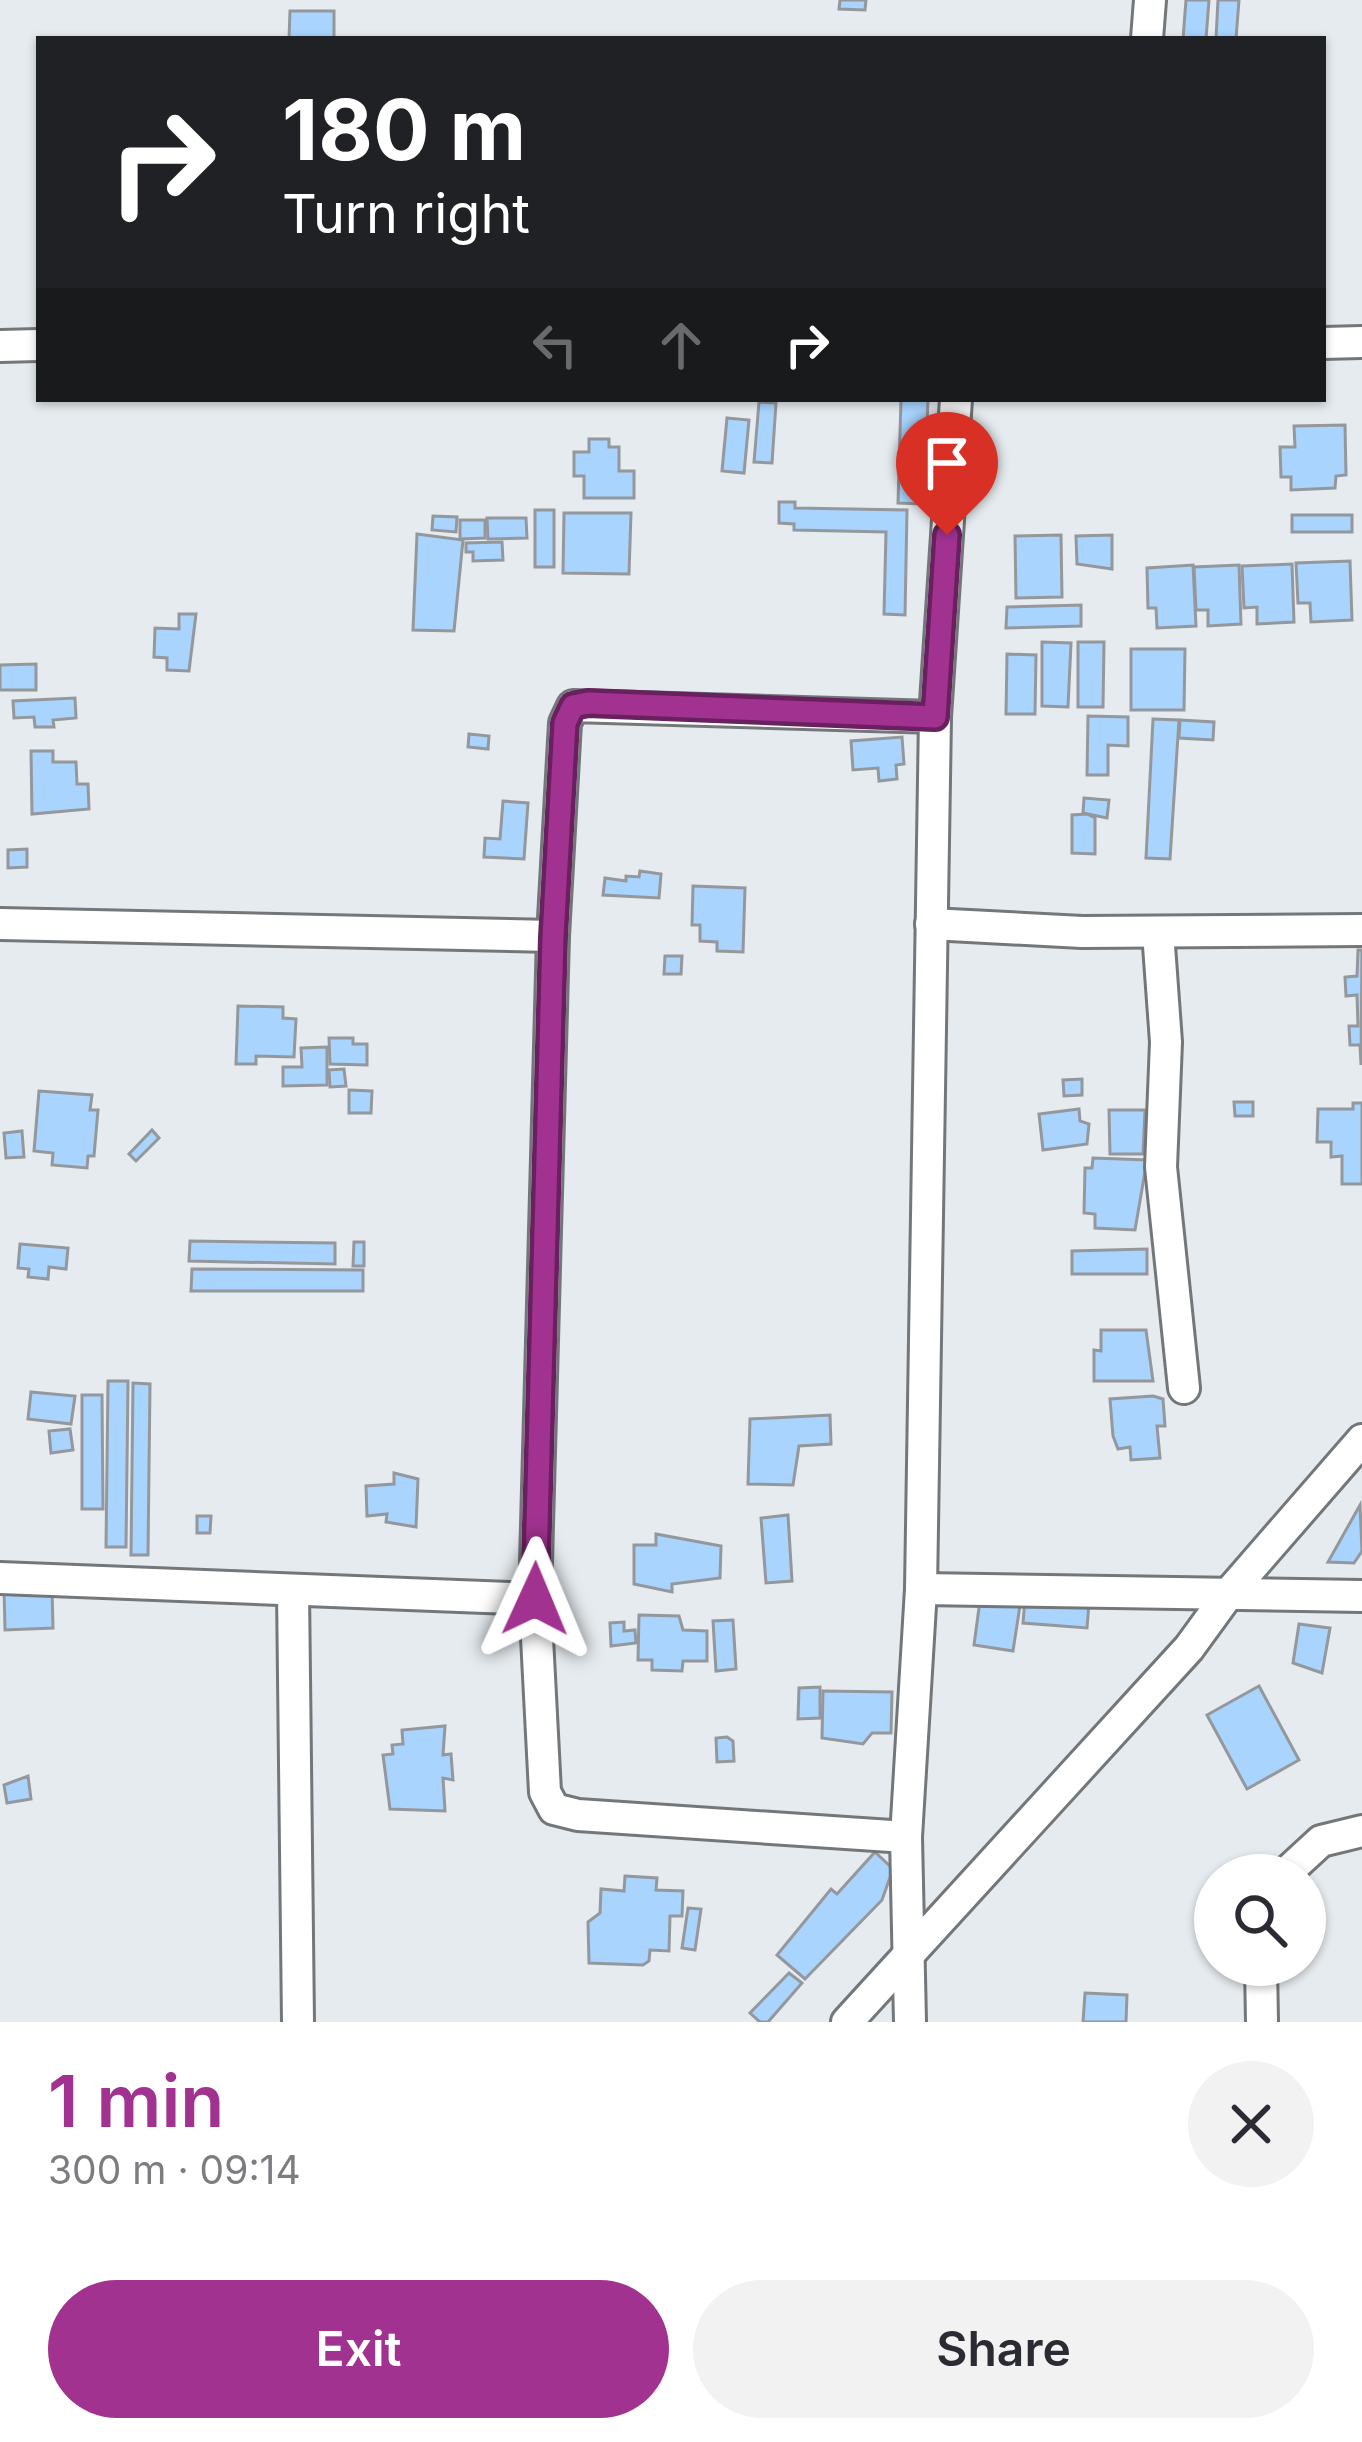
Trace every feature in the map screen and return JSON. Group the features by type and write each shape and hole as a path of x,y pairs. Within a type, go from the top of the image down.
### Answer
{"street":[{"path":"1148,36 1150,0"},
{"path":"1326,343 1362,342"},
{"path":"0,346 36,345"},
{"path":"910,2022 906,1837 921,1589 935,717 956,402"},
{"path":"906,1837 554,1809 545,1792 535,1599 553,937 565,723 573,706 935,717"},
{"path":"0,924 553,937"},
{"path":"931,925 1158,932 1362,930"},
{"path":"1158,932 1166,1042 1161,1167 1184,1388"},
{"path":"847,2022 1189,1648 1229,1593 1362,1440"},
{"path":"0,1578 535,1599"},
{"path":"921,1589 1362,1596"},
{"path":"293,1590 298,2022"},
{"path":"1307,1854 1321,1841 1362,1831"},
{"path":"1262,1986 1262,2022"}],"building":[{"path":"840,0 866,0 865,10 839,9"},
{"path":"1186,0 1209,0 1206,36 1183,36"},
{"path":"1218,0 1239,0 1236,36 1216,36"},
{"path":"290,11 334,11 334,36 289,36"},
{"path":"759,402 776,403 772,463 754,462"},
{"path":"901,402 928,402 924,504 898,503"},
{"path":"727,418 749,420 744,473 722,471"},
{"path":"1345,425 1346,475 1336,476 1335,488 1291,490 1291,477 1281,477 1280,447 1295,447 1294,426"},
{"path":"589,439 609,439 609,447 619,447 619,471 634,471 634,498 584,498 584,476 574,476 574,452 589,452"},
{"path":"779,502 795,502 795,508 907,510 905,615 884,614 886,532 794,530 794,524 779,523"},
{"path":"535,510 554,510 554,567 535,567"},
{"path":"564,513 631,513 629,574 563,573"},
{"path":"1292,515 1352,515 1352,532 1292,532"},
{"path":"433,516 457,517 456,532 432,530"},
{"path":"487,518 526,518 527,538 488,539"},
{"path":"460,520 485,520 485,538 460,539"},
{"path":"417,534 463,540 454,631 413,630"},
{"path":"1061,535 1062,597 1016,598 1015,536"},
{"path":"1112,535 1112,569 1077,564 1076,536"},
{"path":"502,542 503,560 473,561 473,552 466,552 466,543"},
{"path":"1350,561 1352,620 1311,622 1310,603 1298,603 1296,563"},
{"path":"1292,564 1294,622 1257,624 1257,607 1244,608 1242,566"},
{"path":"1193,565 1196,626 1157,628 1156,608 1148,608 1147,568"},
{"path":"1239,565 1241,624 1208,626 1208,610 1196,610 1194,567"},
{"path":"1081,605 1081,626 1006,628 1007,607"},
{"path":"179,614 196,614 189,671 167,670 167,658 154,657 155,628 179,629"},
{"path":"1042,642 1071,643 1068,707 1042,706"},
{"path":"1078,642 1104,642 1103,707 1078,707"},
{"path":"1131,649 1185,649 1184,710 1131,710"},
{"path":"1007,654 1036,655 1035,714 1006,714"},
{"path":"36,664 36,690 0,690 0,665"},
{"path":"75,698 76,718 53,720 54,727 35,727 34,717 14,718 13,701"},
{"path":"1088,716 1128,717 1128,746 1108,745 1108,775 1087,775"},
{"path":"1153,719 1179,720 1170,859 1146,858"},
{"path":"1180,720 1214,722 1213,740 1179,738"},
{"path":"469,734 489,736 488,749 468,747"},
{"path":"902,737 904,764 896,765 897,779 879,781 878,768 853,770 851,741"},
{"path":"31,751 53,751 53,762 76,762 77,784 88,784 89,809 32,814"},
{"path":"1084,798 1109,800 1107,818 1083,813"},
{"path":"503,801 528,803 524,859 484,857 485,838 500,839"},
{"path":"1072,815 1095,818 1095,854 1072,853"},
{"path":"27,849 27,867 8,868 8,850"},
{"path":"640,871 661,874 659,898 603,895 605,878 626,881 626,876 639,877"},
{"path":"693,886 745,888 743,952 717,951 717,942 700,941 700,925 692,925"},
{"path":"1358,950 1362,950 1361,1065 1360,1045 1350,1045 1349,1026 1358,1026 1357,995 1346,996 1345,977 1357,976"},
{"path":"665,956 682,956 681,974 664,974"},
{"path":"238,1006 283,1007 283,1018 296,1019 294,1057 256,1056 256,1064 236,1064"},
{"path":"329,1038 353,1038 353,1044 367,1044 367,1065 330,1064"},
{"path":"327,1047 327,1085 283,1086 283,1067 302,1067 301,1048"},
{"path":"344,1069 346,1086 330,1087 329,1070"},
{"path":"1082,1079 1082,1095 1064,1096 1063,1080"},
{"path":"349,1090 372,1091 371,1113 349,1113"},
{"path":"39,1091 92,1095 90,1110 98,1110 94,1156 88,1156 87,1168 52,1165 53,1153 34,1151"},
{"path":"1234,1102 1253,1102 1253,1116 1235,1116"},
{"path":"1353,1103 1362,1103 1362,1184 1342,1184 1342,1156 1331,1157 1331,1142 1317,1142 1318,1109 1353,1109"},
{"path":"1079,1109 1080,1121 1089,1124 1087,1144 1043,1150 1039,1114"},
{"path":"1109,1110 1145,1110 1143,1154 1110,1154"},
{"path":"152,1130 159,1138 136,1161 129,1154"},
{"path":"22,1131 24,1157 6,1158 4,1133"},
{"path":"1093,1158 1147,1160 1135,1230 1095,1228 1095,1214 1084,1213 1085,1168 1092,1168"},
{"path":"190,1241 335,1243 335,1264 189,1261"},
{"path":"354,1242 364,1242 364,1266 353,1266"},
{"path":"20,1244 68,1248 66,1269 49,1267 48,1279 28,1277 29,1269 18,1268"},
{"path":"1147,1249 1147,1274 1072,1274 1072,1251"},
{"path":"192,1269 363,1270 363,1291 191,1291"},
{"path":"1101,1330 1146,1330 1153,1381 1094,1381 1094,1350 1101,1351"},
{"path":"108,1381 128,1381 126,1547 106,1547"},
{"path":"133,1383 150,1384 148,1555 131,1555"},
{"path":"31,1392 75,1396 71,1424 28,1419"},
{"path":"82,1395 102,1395 103,1509 82,1509"},
{"path":"1110,1399 1163,1399 1165,1426 1157,1426 1160,1458 1131,1460 1130,1447 1118,1449 1113,1436"},
{"path":"830,1415 831,1444 799,1446 793,1485 748,1484 750,1419"},
{"path":"70,1429 73,1450 51,1453 49,1431"},
{"path":"394,1473 418,1479 416,1527 386,1522 387,1514 367,1516 366,1486 394,1484"},
{"path":"1360,1505 1362,1551 1354,1563 1328,1562"},
{"path":"788,1515 792,1581 766,1583 761,1518"},
{"path":"197,1516 211,1516 210,1533 197,1533"},
{"path":"656,1534 721,1546 720,1578 672,1584 672,1592 634,1584 634,1545 656,1545"},
{"path":"52,1587 53,1628 5,1630 4,1588"},
{"path":"981,1593 1021,1599 1013,1651 974,1645"},
{"path":"1025,1599 1089,1603 1087,1628 1023,1623"},
{"path":"639,1615 679,1616 683,1630 707,1631 707,1661 683,1661 682,1671 652,1670 652,1660 638,1660"},
{"path":"733,1620 736,1669 716,1671 713,1621"},
{"path":"624,1622 624,1631 635,1630 636,1643 611,1646 610,1623"},
{"path":"1299,1624 1330,1628 1322,1673 1293,1663"},
{"path":"1259,1686 1299,1760 1247,1789 1207,1715"},
{"path":"820,1687 820,1718 798,1719 799,1688"},
{"path":"823,1691 892,1692 891,1733 872,1733 863,1744 822,1738"},
{"path":"445,1726 443,1755 451,1754 453,1780 443,1778 445,1811 390,1809 383,1755 393,1754 392,1745 403,1744 402,1730"},
{"path":"716,1738 733,1741 734,1761 717,1762"},
{"path":"28,1776 31,1799 7,1803 4,1785"},
{"path":"875,1852 893,1869 882,1900 805,1979 777,1955 831,1889 837,1894"},
{"path":"625,1876 657,1878 656,1890 683,1891 682,1916 670,1916 669,1951 650,1950 649,1961 643,1965 589,1963 588,1922 600,1913 601,1889 624,1891"},
{"path":"688,1908 701,1909 695,1950 682,1948"},
{"path":"789,1973 802,1983 768,2022 760,2022 750,2013"},
{"path":"1085,1993 1127,1995 1126,2022 1083,2022"}],"route":[{"path":"535,1599 553,937 565,723 573,706 588,703 935,717 947,535"}]}
